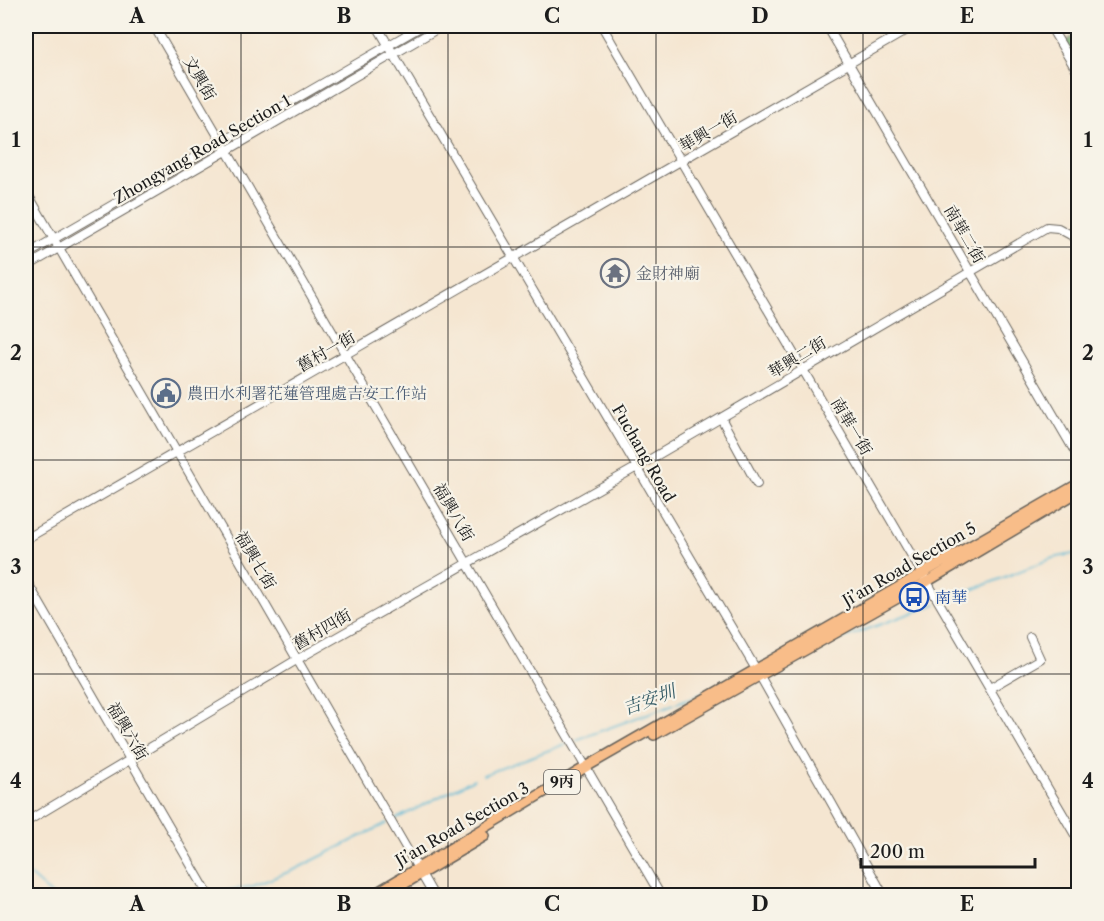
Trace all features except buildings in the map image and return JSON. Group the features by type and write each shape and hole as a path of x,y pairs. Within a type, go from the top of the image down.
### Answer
{"main road":[{"name":"Ji’an Road Section 5","path":"925,577 1078,484"},
{"name":"Ji’an Road Section 5","path":"758,673 1078,492"},
{"name":"Ji’an Road Section 3","path":"370,896 419,870 587,770 758,673"},
{"name":"Ji’an Road Section 3","path":"384,896 419,870"}],"street":[{"name":"文興街","path":"154,26 224,147"},
{"name":"Fuchang Road","path":"376,26 758,673 884,896"},
{"name":"Zhongyang Road Section 1","path":"26,267 422,26"},
{"name":"Zhongyang Road Section 1","path":"26,255 442,26"},
{"name":"南華一街","path":"602,26 1078,840"},
{"name":"南華二街","path":"827,26 1078,457"},
{"name":"華興一街","path":"515,258 914,26"},
{"path":"1050,26 1078,73"},
{"name":"福興八街","path":"224,147 661,896"},
{"name":"福興七街","path":"26,191 434,896"},
{"name":"華興二街","path":"637,467 1047,227 1058,228 1078,239"},
{"name":"舊村一街","path":"26,540 515,258"},
{"path":"721,418 757,484"},
{"name":"舊村四街","path":"26,822 298,659 637,467"},
{"name":"福興六街","path":"26,580 209,896"},
{"path":"990,688 1040,659 1030,638"}],"green space":[{"path":"1078,33 1078,66 1064,43"}],"waterway":[{"name":"吉安圳","path":"944,601 1053,558 1078,553"},
{"name":"吉安圳","path":"838,640 936,604"},
{"name":"吉安圳","path":"576,740 712,690"},
{"name":"吉安圳","path":"483,775 568,743"},
{"name":"吉安圳","path":"394,820 474,779"},
{"name":"吉安圳","path":"212,893 253,886 296,869 387,823"},
{"name":"吉安圳","path":"26,872 53,896"},
{"name":"吉安圳","path":"197,896 204,895"}],"place":[{"name":"金財神廟","path":"615,273"},
{"name":"農田水利署花蓮管理處吉安工作站","path":"166,393"},
{"name":"南華","path":"914,597"}]}
